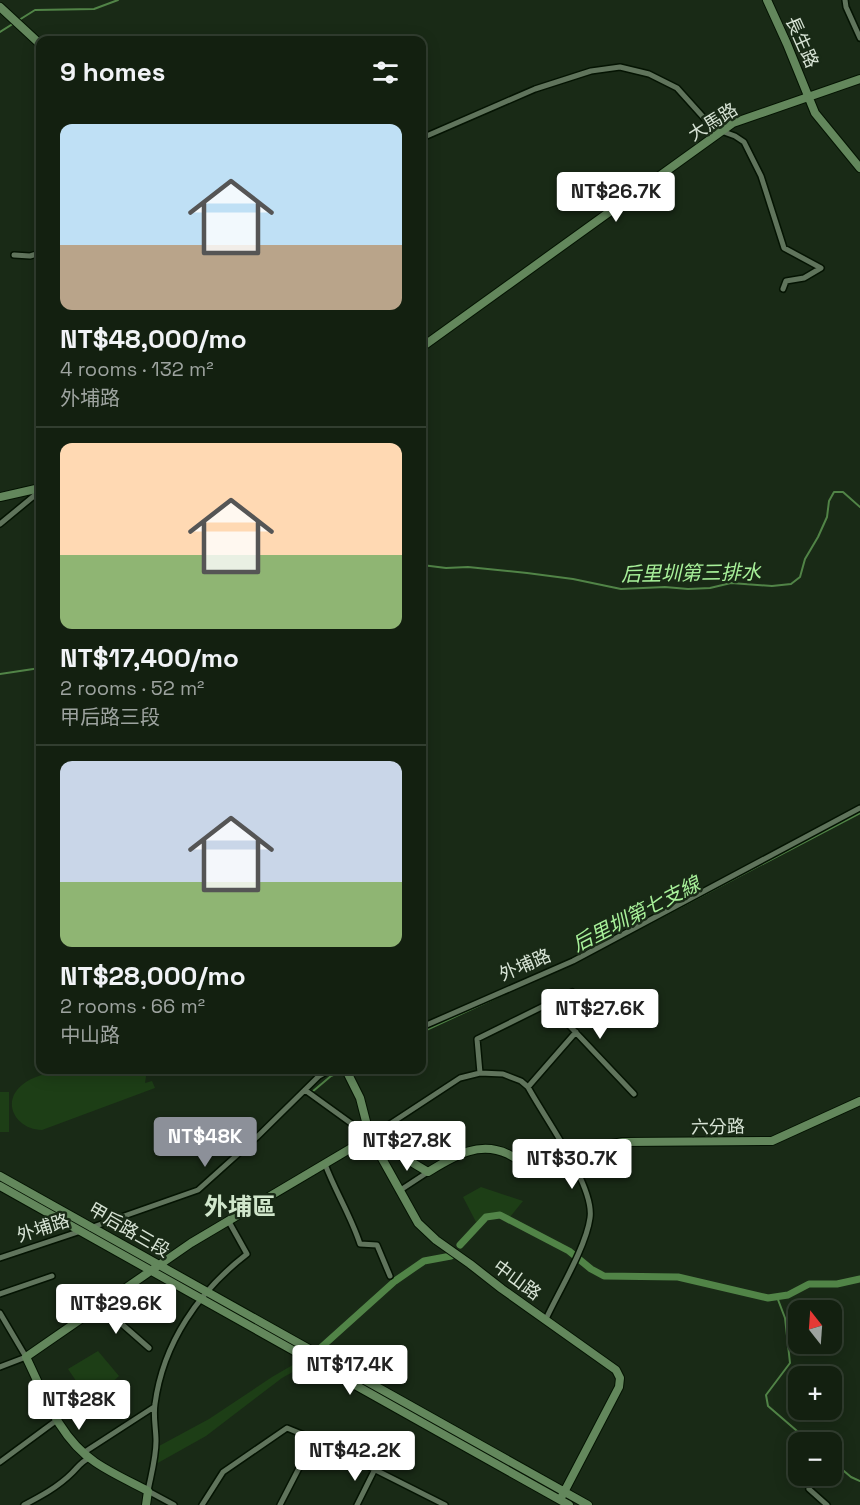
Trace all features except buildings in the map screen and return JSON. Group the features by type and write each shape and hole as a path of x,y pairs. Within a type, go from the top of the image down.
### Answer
{"street":[{"name":"長生路","path":"767,0 815,113 860,168"},
{"path":"845,0 846,8 860,38"},
{"path":"0,7 36,41"},
{"path":"426,136 535,89 591,71 620,67 649,74 676,88 713,128 744,141 761,176 784,248 821,268 804,278 786,281 783,289"},
{"name":"大馬路","path":"426,344 733,123 860,79"},
{"path":"14,255 36,254"},
{"path":"0,497 36,491"},
{"path":"0,524 36,493"},
{"name":"外埔路","path":"426,1025 573,961 860,808"},
{"path":"480,1073 477,1039 572,992"},
{"path":"548,1004 634,1094"},
{"path":"528,1087 576,1032"},
{"path":"0,1367 26,1357 151,1271 157,1264 228,1220 370,1137 460,1078 480,1073 502,1074 521,1081 528,1087 570,1159 590,1204 591,1216 587,1236 546,1319"},
{"name":"外埔路","path":"0,1258 198,1190 323,1074"},
{"name":"中山路","path":"348,1074 360,1098 370,1137 418,1222 436,1240 616,1370 620,1378 619,1387 560,1499"},
{"path":"305,1090 370,1137 428,1172 399,1191"},
{"name":"六分路","path":"428,1172 455,1155 479,1148 493,1149 508,1154 533,1169 542,1171 602,1146 623,1142 772,1141 860,1101"},
{"path":"325,1164 335,1190 352,1220 360,1244 377,1245 390,1276"},
{"name":"甲后路三段","path":"0,1176 209,1292 569,1505"},
{"name":"甲后路三段","path":"0,1186 560,1499 588,1505"},
{"path":"146,1505 156,1443 154,1407 159,1378 168,1351 184,1321 247,1254 228,1220"},
{"path":"0,1294 52,1276"},
{"path":"100,1305 148,1348"},
{"path":"0,1313 26,1357 57,1420 69,1438 86,1455 174,1505"},
{"path":"24,1505 48,1492 73,1472 86,1455 154,1407"},
{"path":"0,1462 57,1420"},
{"path":"202,1505 224,1472 287,1428 375,1469 435,1503 445,1505"},
{"path":"280,1505 314,1439"},
{"path":"357,1505 375,1469"},
{"path":"809,1489 827,1505"}],"green space":[{"path":"45,1074 146,1074 145,1083 152,1081 155,1088 42,1130 25,1126 14,1114 12,1107 12,1100 22,1085"},
{"path":"0,1092 9,1092 9,1132 0,1132"},
{"path":"481,1187 523,1201 510,1217 492,1213 476,1222 463,1197"},
{"path":"98,1351 119,1376 100,1394 85,1394 68,1369"},
{"path":"303,1359 307,1364 282,1378 206,1436 156,1464 159,1446 209,1419"}],"waterway":[{"path":"0,32 35,10 94,9 118,0"},
{"name":"后里圳第三排水","path":"426,566 527,573 573,579 621,589 710,588 731,583 772,586 791,584 800,577 805,559 827,517 829,501 834,492 843,492 860,507"},
{"name":"后里圳第三排水","path":"0,674 36,669"},
{"name":"后里圳第七支線","path":"602,948 860,813"},
{"name":"后里圳第七支線","path":"426,1030 504,994"},
{"name":"后里圳第七支線","path":"312,1092 335,1074"},
{"path":"460,1245 486,1217 500,1215 569,1251 591,1269 604,1276 678,1277 768,1298 788,1295 809,1284 837,1284 860,1279"},
{"path":"306,1361 395,1281 424,1261 451,1256"},
{"path":"777,1297 785,1318 790,1363 766,1395 768,1406 798,1432"},
{"path":"842,1469 860,1481"}],"district":[{"name":"外埔區","path":"240,1207"}]}
